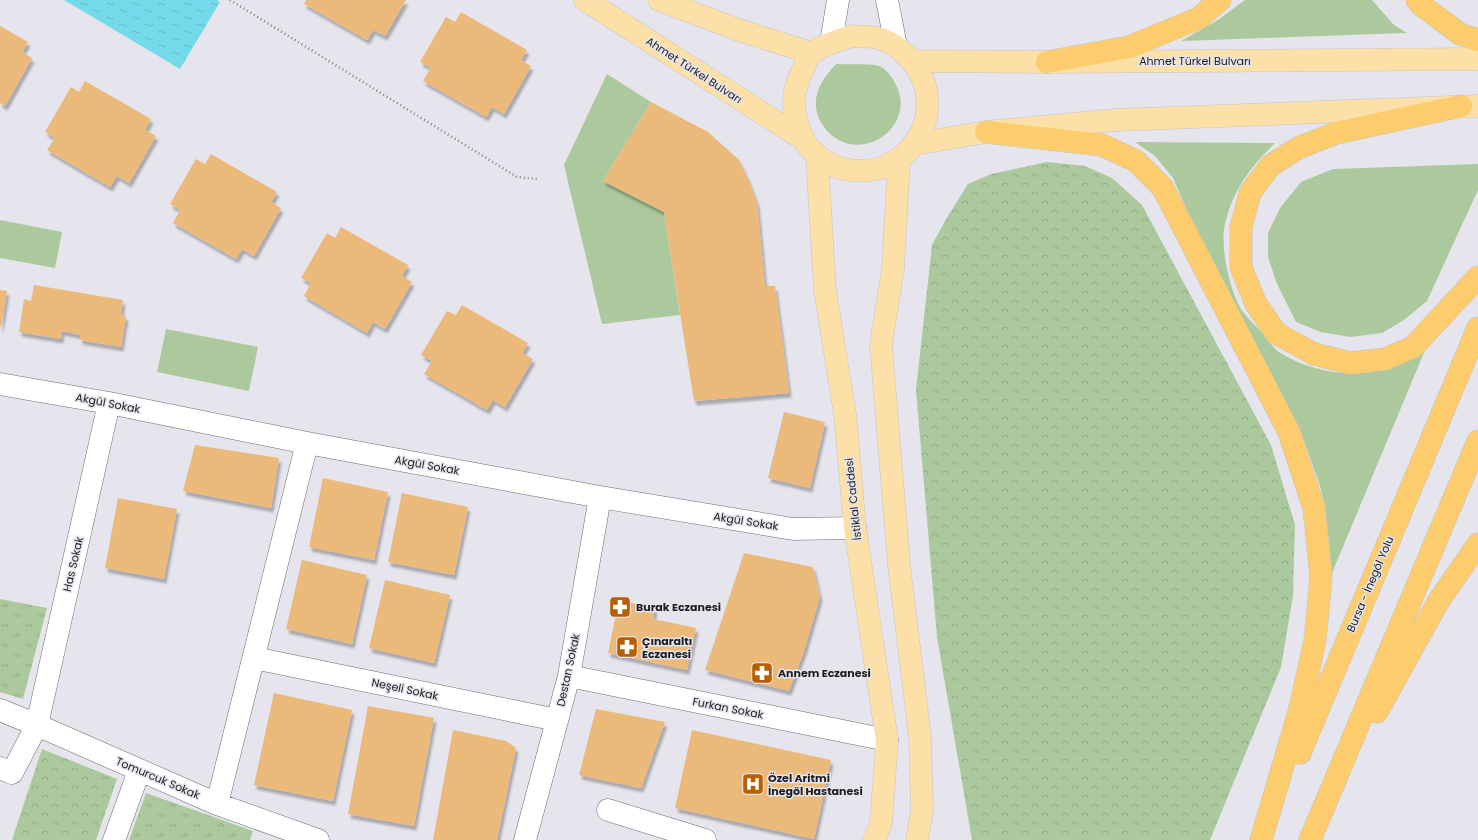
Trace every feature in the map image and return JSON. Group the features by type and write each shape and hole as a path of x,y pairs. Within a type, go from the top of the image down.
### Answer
{"highway":[{"path":"1047,62 1129,47 1199,18 1220,0"},
{"path":"1417,0 1421,5 1460,34 1478,40"},
{"path":"1469,106 1336,133 1298,148 1270,166 1250,192 1240,227 1241,266 1256,304 1276,333 1314,354 1350,363 1385,359 1413,347 1478,277"},
{"path":"986,132 1102,145 1136,161 1163,188 1289,432 1314,508 1321,577 1315,641 1299,712 1262,840"},
{"name":"Bursa - İnegöl Yolu","path":"1262,840 1478,328"},
{"path":"1310,840 1478,442"},
{"path":"1322,811 1438,602 1478,544"}],"main road":[{"name":"Ahmet Türkel Bulvarı","path":"585,0 803,139"},
{"path":"659,0 736,29 811,53"},
{"path":"852,36 874,37 896,46 913,60 924,80 928,102 925,124 915,144 899,159 880,169 858,172 836,167 817,156 803,139 794,119 793,96 800,74 811,53 831,43 852,36"},
{"name":"Ahmet Türkel Bulvarı","path":"913,60 1047,62 1478,59"},
{"path":"915,144 986,132 1115,120 1469,106"},
{"name":"İstiklal Caddesi","path":"817,156 825,291 845,414 855,528 887,740 881,824 874,840"},
{"path":"899,159 893,268 881,345 899,565 920,737 922,810 917,840"}],"street":[{"path":"831,43 838,0"},
{"path":"887,0 896,46"},
{"name":"Akgül Sokak","path":"0,384 109,403 307,443 792,529 855,528"},
{"name":"Has Sokak","path":"0,768 12,773 37,725 109,403"},
{"path":"217,804 307,443"},
{"name":"Destan Sokak","path":"525,840 569,676 600,496"},
{"name":"Neşeli Sokak","path":"254,658 557,720"},
{"name":"Furkan Sokak","path":"569,676 887,740"},
{"name":"Tomurcuk Sokak","path":"0,710 217,804 318,840"},
{"path":"114,840 139,771"},
{"path":"608,810 705,840"}],"path":[{"path":"230,0 517,177 538,179"}],"green space":[{"path":"1245,0 1372,0 1394,25 1407,33 1181,41 1218,20"},
{"path":"836,64 879,66 882,67 892,78 900,99 899,114 893,127 883,137 870,143 855,145 841,141 827,131 823,126 816,108 817,94 822,82"},
{"path":"607,74 651,102 603,181 664,212 680,315 602,324 564,165"},
{"path":"1135,142 1275,143 1258,161 1238,189 1228,211 1225,224 1224,244 1229,279 1241,309 1279,352 1300,363 1312,367 1336,372 1361,373 1380,370 1395,364 1428,343 1332,573 1327,523 1321,489 1305,443 1190,217 1173,178 1155,156"},
{"path":"1047,162 1085,166 1112,178 1142,205 1271,445 1295,525 1293,596 1281,667 1210,840 972,840 937,637 916,390 932,245 968,184 991,174"},
{"path":"1478,164 1478,190 1427,301 1404,320 1382,333 1350,337 1321,332 1296,322 1277,284 1268,257 1268,233 1280,208 1301,182 1333,169"},
{"path":"0,220 62,232 55,268 0,258"},
{"path":"166,329 258,347 249,391 157,372"},
{"path":"0,599 47,608 23,699 0,692"},
{"path":"42,749 117,779 96,840 12,840"},
{"path":"146,793 253,831 250,840 129,840"}],"water":[{"path":"64,0 217,0 220,2 180,69"}],"building":[{"path":"306,0 406,0 385,36 373,30 367,40 304,4"},
{"path":"461,12 527,50 521,60 531,66 504,114 492,107 486,117 423,81 431,68 420,62 446,17 455,22"},
{"path":"0,26 28,42 22,52 32,58 5,106 0,103"},
{"path":"85,81 151,119 145,130 156,136 129,183 117,176 110,187 47,150 55,138 45,132 71,87 79,92"},
{"path":"651,102 708,132 739,160 749,181 757,203 765,286 775,286 789,393 694,401 664,212 603,181"},
{"path":"211,154 277,192 271,202 281,208 254,256 242,249 236,259 173,223 180,210 170,204 196,159 205,164"},
{"path":"341,227 408,265 402,276 412,282 385,329 373,322 367,333 304,296 311,283 301,278 327,233 335,238"},
{"path":"34,285 123,300 121,315 126,316 121,347 80,340 80,335 62,331 61,339 19,332 24,299 31,301"},
{"path":"0,290 7,291 1,327 0,327"},
{"path":"462,305 528,343 522,353 533,359 505,407 493,400 487,410 424,374 432,361 421,355 447,311 456,315"},
{"path":"784,412 825,422 810,488 768,478"},
{"path":"195,445 279,458 271,508 183,491"},
{"path":"323,478 388,492 374,560 309,547"},
{"path":"402,493 468,507 454,575 388,562"},
{"path":"118,498 177,509 164,579 105,568"},
{"path":"744,553 813,567 820,597 804,651 789,691 705,670"},
{"path":"302,560 367,575 352,644 286,629"},
{"path":"385,580 450,595 434,663 369,648"},
{"path":"619,600 655,608 653,619 696,628 687,670 608,653"},
{"path":"274,693 352,710 333,801 254,785"},
{"path":"368,706 434,718 414,826 348,814"},
{"path":"596,709 665,722 641,788 579,775"},
{"path":"453,730 506,741 516,748 497,840 433,840"},
{"name":"Özel Aritmi İnegöl Hastanesi","path":"692,730 831,760 814,839 675,808"}],"place":[{"name":"Burak Eczanesi","path":"620,607"},
{"name":"Çınaraltı Eczanesi","path":"627,647"},
{"name":"Annem Eczanesi","path":"762,673"},
{"name":"Özel Aritmi İnegöl Hastanesi","path":"753,784"}]}
